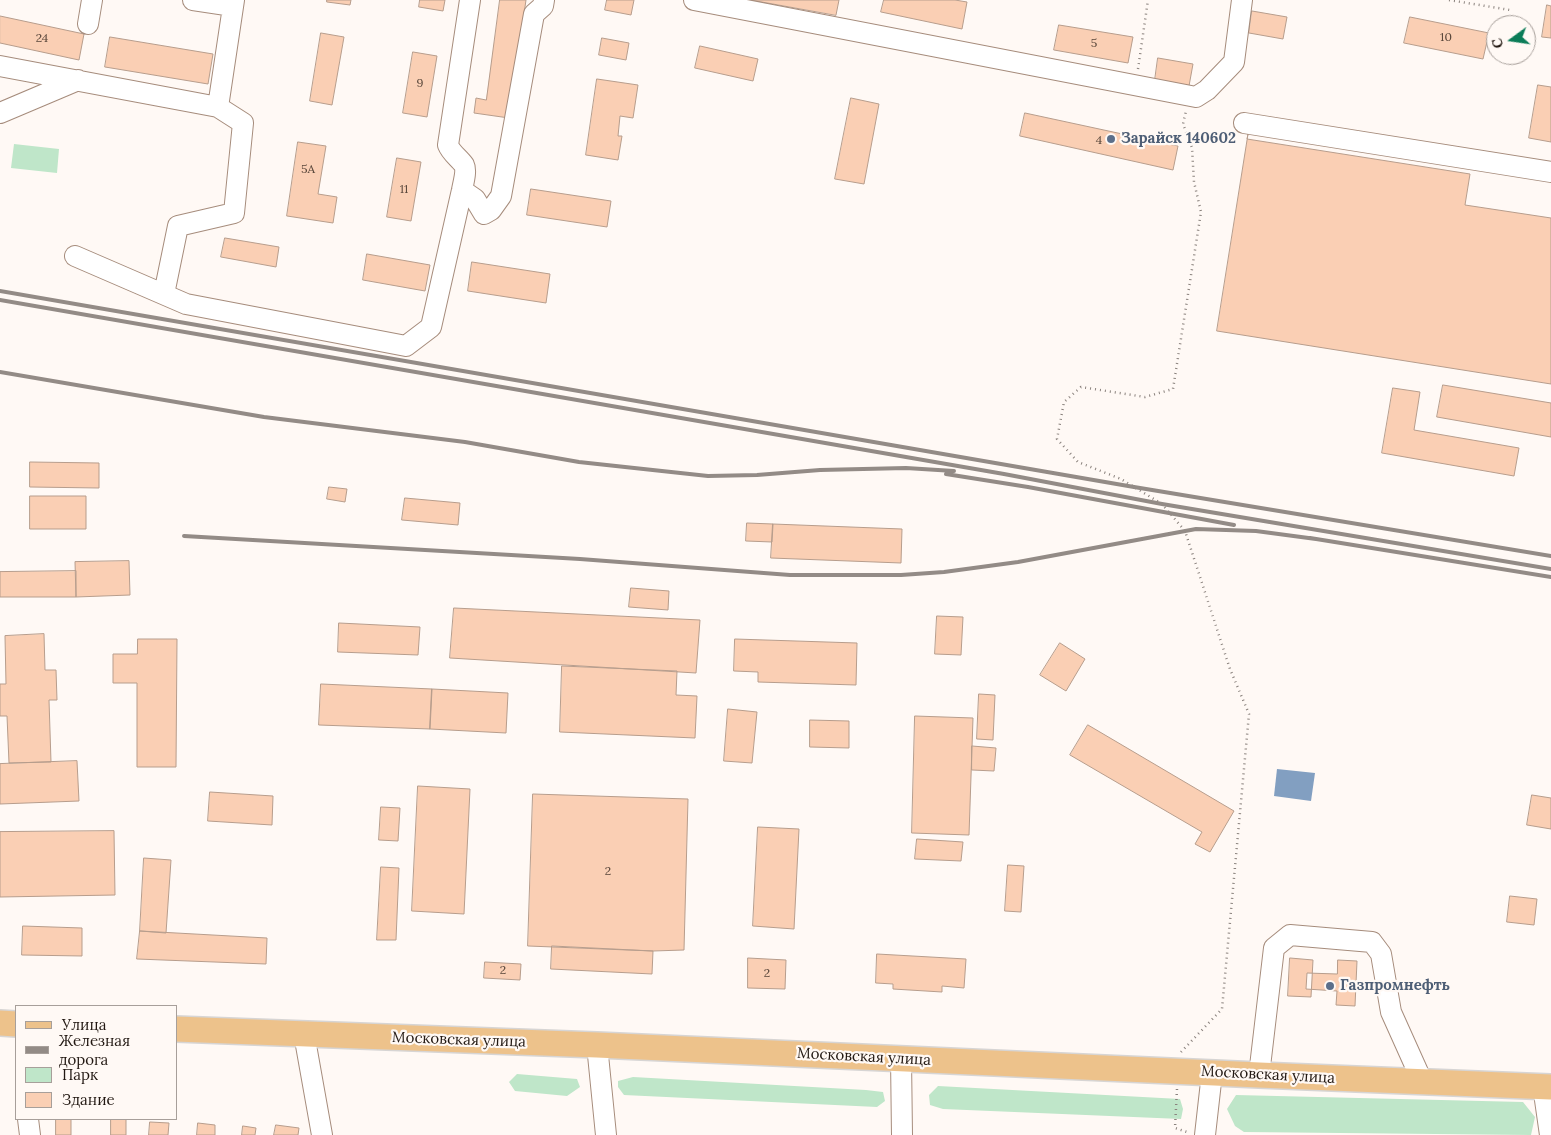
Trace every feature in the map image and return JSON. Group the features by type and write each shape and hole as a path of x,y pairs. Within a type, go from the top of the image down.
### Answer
{"main road":[{"path":"0,1023 15,1024"},
{"name":"Московская улица","path":"178,1030 598,1044 1547,1087"}],"street":[{"path":"88,24 92,0"},
{"path":"193,0 234,3 218,106"},
{"path":"75,256 186,304 406,346 431,327 462,190 464,165 450,150 448,145 470,0"},
{"path":"462,190 475,199 484,214 492,210 501,196 534,14 543,6 544,0"},
{"path":"694,0 1196,97 1202,95 1234,62 1242,0"},
{"path":"0,66 218,106 243,123 234,213 178,226 164,294"},
{"path":"0,113 78,80"},
{"path":"1244,123 1551,172"},
{"path":"1259,1075 1274,948 1290,935 1372,942 1381,954 1391,1012 1422,1081"},
{"path":"304,1034 322,1135"},
{"path":"598,1044 606,1135"},
{"path":"901,1058 902,1135"},
{"path":"1205,1135 1212,1072"},
{"path":"1547,1087 1550,1135"},
{"path":"28,1120 30,1135"}],"path":[{"path":"1136,85 1148,0"},
{"path":"1449,0 1510,10"},
{"path":"1180,1053 1222,1009 1248,714 1230,669 1185,531 1162,504 1122,479 1078,462 1057,439 1064,402 1081,387 1145,396 1173,389 1201,212 1194,182 1192,148 1183,124 1190,96"},
{"path":"1177,1088 1175,1128 1197,1135"}],"green space":[{"path":"14,144 59,149 57,173 11,168"},
{"path":"517,1074 577,1079 580,1087 567,1096 515,1091 509,1082"},
{"path":"633,1077 866,1090 883,1092 885,1101 877,1107 624,1095 618,1087 618,1081"},
{"path":"938,1086 1180,1099 1183,1109 1181,1119 943,1109 930,1105 929,1095"},
{"path":"1236,1095 1523,1102 1535,1117 1531,1135 1244,1132 1235,1126 1227,1109"}],"water":[{"path":"1277,769 1315,773 1311,801 1274,796"}],"building":[{"path":"327,0 351,0 350,5 327,2"},
{"path":"420,0 445,0 443,11 419,7"},
{"path":"500,0 526,0 509,118 474,113 476,98 486,100"},
{"path":"607,0 634,0 631,15 605,10"},
{"path":"751,0 839,0 836,15"},
{"path":"884,0 955,0 967,2 962,29 881,12"},
{"path":"1547,5 1551,6 1551,38 1542,37"},
{"path":"1252,11 1287,17 1283,39 1249,33"},
{"path":"0,16 84,34 79,60 0,43"},
{"path":"1410,17 1486,32 1486,46 1483,59 1404,43"},
{"path":"1059,25 1133,37 1128,63 1054,50"},
{"path":"321,33 344,37 332,105 310,101"},
{"path":"110,37 213,54 208,84 105,67"},
{"path":"602,38 629,43 626,60 599,55"},
{"path":"700,46 758,59 753,81 695,68"},
{"path":"413,52 437,56 427,117 403,113"},
{"path":"1158,58 1193,64 1189,86 1155,80"},
{"path":"597,79 638,85 633,118 620,116 618,136 622,136 618,160 586,155"},
{"path":"1538,85 1551,87 1551,142 1529,138"},
{"path":"851,98 879,104 864,184 835,179"},
{"path":"1025,113 1178,146 1173,170 1020,136"},
{"path":"1247,139 1470,174 1465,205 1551,218 1551,384 1217,331"},
{"path":"298,142 326,146 318,194 337,197 333,223 287,216"},
{"path":"397,158 421,162 411,221 387,217"},
{"path":"531,189 611,201 607,227 527,215"},
{"path":"225,238 279,247 276,267 221,257"},
{"path":"367,254 430,265 425,291 363,280"},
{"path":"472,262 550,274 546,303 468,291"},
{"path":"1443,385 1551,403 1551,437 1437,417"},
{"path":"1393,388 1420,392 1414,430 1519,448 1514,476 1382,453"},
{"path":"30,462 99,463 99,488 30,487"},
{"path":"329,487 347,489 345,502 327,499"},
{"path":"30,496 86,496 86,529 30,529"},
{"path":"405,498 460,503 458,525 402,520"},
{"path":"747,523 773,524 772,542 746,541"},
{"path":"773,524 902,529 901,563 771,558"},
{"path":"129,561 130,595 76,597 75,562"},
{"path":"76,571 76,597 0,597 0,572"},
{"path":"631,588 669,591 668,610 629,607"},
{"path":"454,608 700,620 696,673 450,658"},
{"path":"937,616 963,617 961,655 935,654"},
{"path":"339,623 420,627 418,655 338,652"},
{"path":"44,634 45,670 56,670 57,700 49,700 51,762 9,763 7,716 0,716 0,684 6,684 5,636"},
{"path":"138,639 177,639 176,767 137,767 137,683 113,683 113,654 137,654"},
{"path":"735,639 857,643 856,685 758,682 758,672 734,671"},
{"path":"1060,643 1085,659 1066,691 1040,675"},
{"path":"562,666 677,671 676,695 697,696 695,738 560,732"},
{"path":"321,684 432,689 430,729 319,725"},
{"path":"432,689 508,693 506,733 430,729"},
{"path":"979,694 995,695 993,740 977,739"},
{"path":"728,709 757,712 752,763 724,761"},
{"path":"915,716 973,718 969,835 912,833"},
{"path":"810,720 849,721 849,748 810,747"},
{"path":"1088,725 1234,811 1210,852 1195,844 1202,832 1070,755"},
{"path":"972,746 996,748 994,771 972,770"},
{"path":"77,761 79,801 0,804 0,764"},
{"path":"418,786 470,789 464,914 412,911"},
{"path":"210,792 273,796 272,825 208,821"},
{"path":"533,794 688,799 684,950 653,951 528,946"},
{"path":"1532,795 1551,798 1551,829 1527,825"},
{"path":"381,807 400,808 398,841 379,840"},
{"path":"758,827 799,829 794,929 753,926"},
{"path":"114,831 115,895 0,897 0,832"},
{"path":"917,839 963,842 961,861 915,859"},
{"path":"144,858 171,860 166,933 140,931"},
{"path":"1008,865 1024,866 1021,912 1005,911"},
{"path":"381,867 399,868 396,940 377,940"},
{"path":"1510,896 1537,899 1534,925 1507,922"},
{"path":"23,926 82,928 82,956 22,955"},
{"path":"140,931 267,938 266,964 137,959"},
{"path":"552,946 653,951 652,974 551,969"},
{"path":"877,954 966,959 964,988 942,986 942,992 893,989 893,984 876,983"},
{"path":"748,958 786,960 785,989 748,988"},
{"path":"1290,958 1313,960 1311,997 1288,996"},
{"path":"1338,960 1357,961 1355,1006 1336,1005 1337,991 1306,989 1307,973 1337,974"},
{"path":"485,962 521,964 520,980 484,978"},
{"path":"56,1120 71,1120 71,1135 56,1135"},
{"path":"111,1120 126,1120 126,1135 111,1135"},
{"path":"150,1122 169,1123 168,1135 149,1135"},
{"path":"198,1123 215,1125 215,1135 197,1135"},
{"path":"276,1125 299,1128 298,1135 274,1135"},
{"path":"243,1126 256,1128 255,1135 242,1135"}],"railway":[{"path":"0,291 1134,487 1551,556"},
{"path":"0,300 1004,474 1162,504 1551,569"},
{"path":"0,372 264,417 465,442 579,462 708,476 906,468 954,471"},
{"path":"946,474 1234,525"},
{"path":"184,536 580,559 790,575 901,575 944,572 1018,562 1196,529 1256,531 1316,539"},
{"path":"1310,538 1551,577"}],"place":[{"name":"Зарайск 140602","path":"1111,139"},
{"name":"Газпромнефть","path":"1330,986"}]}
